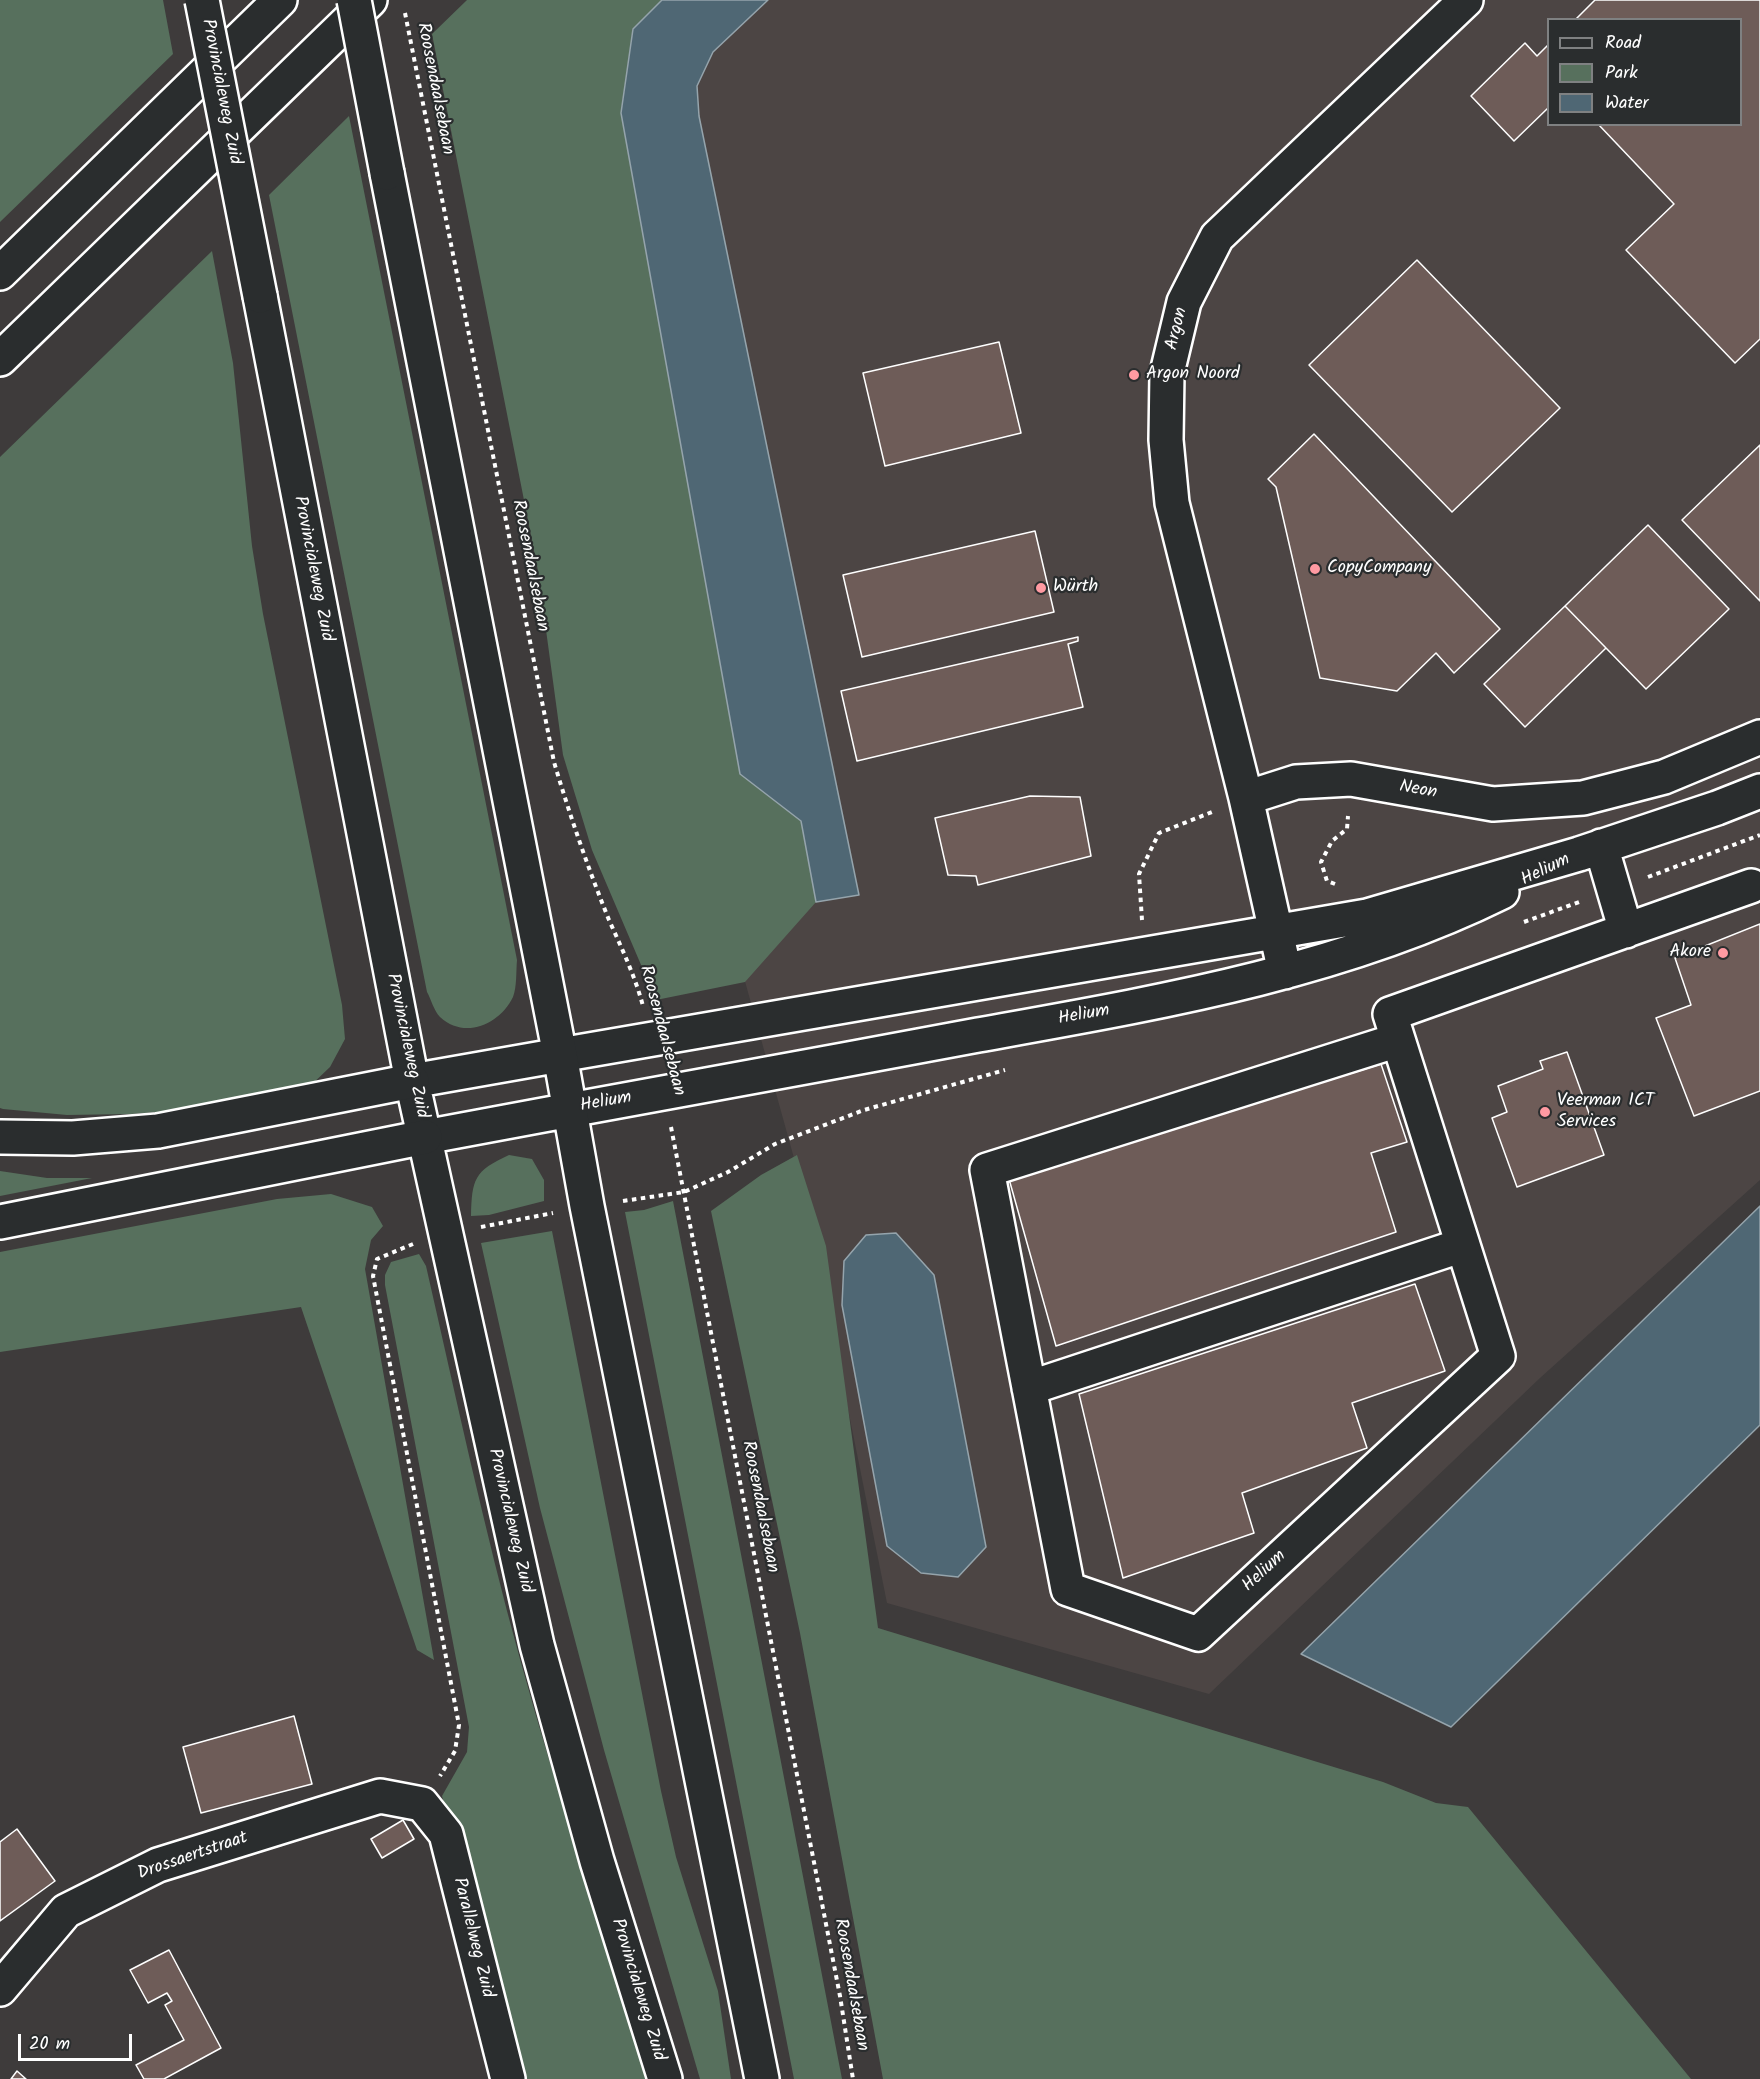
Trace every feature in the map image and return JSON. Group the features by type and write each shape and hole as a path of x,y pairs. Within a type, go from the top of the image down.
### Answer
{"main road":[{"name":"Provincialeweg Zuid","path":"202,0 412,1081 537,1645 597,1861 665,2079"},
{"path":"0,273 279,0"},
{"path":"354,0 560,1055 586,1206 762,2079"},
{"path":"0,359 370,0"},
{"name":"Argon","path":"1246,798 1172,503 1166,440 1167,374 1184,302 1217,237 1466,0"},
{"name":"Neon","path":"1246,798 1296,783 1351,779 1492,804 1583,798 1664,777 1760,737"},
{"name":"Helium","path":"0,1137 73,1138 158,1131 412,1081 1367,916 1590,850 1717,808 1760,791"},
{"path":"1246,798 1285,972"},
{"path":"1590,850 1626,931"},
{"name":"Helium","path":"0,1222 424,1137 1158,1003 1285,972 1376,946 1444,921 1590,850"},
{"name":"Helium","path":"1394,1027 1498,1356 1198,1634 1068,1589 987,1170 1394,1027 1626,931 1751,886"},
{"path":"1029,1388 1463,1245"},
{"name":"Drossaertstraat","path":"0,1989 66,1911 159,1865 380,1796 422,1804"},
{"name":"Parallelweg Zuid","path":"422,1804 446,1833 508,2079"}],"path":[{"name":"Roosendaalsebaan","path":"405,11 554,762 573,826 634,974 653,1039"},
{"path":"1351,779 1347,829 1332,841 1321,862 1327,880 1358,895 1367,916"},
{"path":"1148,954 1140,909 1139,874 1160,833 1246,798"},
{"name":"Roosendaalsebaan","path":"664,1094 840,1996 853,2079"}],"shaded area":[{"path":"710,0 1760,0 1760,1180 1540,1378 1209,1694 887,1603 807,1205 603,469 659,116"}],"green space":[{"path":"0,0 163,0 173,54 0,222"},
{"path":"467,0 662,0 633,29 621,113 740,773 801,821 816,902 745,982 656,1000 592,850 563,755 538,571 432,34"},
{"path":"349,116 517,960 516,984 513,997 507,1007 491,1021 471,1028 450,1024 440,1017 427,992 269,195"},
{"path":"212,251 233,363 252,546 263,614 342,1005 345,1039 330,1067 306,1090 224,1107 131,1114 67,1115 3,1109 0,1108 0,457"},
{"path":"509,1155 532,1159 544,1180 544,1201 489,1215 471,1216 472,1193 477,1178 488,1166"},
{"path":"797,1155 826,1246 878,1628 1383,1782 1436,1803 1468,1807 1691,2079 883,2079 800,1633 711,1211 761,1175"},
{"path":"0,1171 47,1178 92,1178 0,1196"},
{"path":"331,1194 372,1207 383,1226 371,1240 365,1269 434,1660 417,1650 301,1307 0,1352 0,1252 277,1199"},
{"path":"673,1201 842,2079 794,2079 625,1212 644,1210"},
{"path":"552,1231 661,1791 676,1857 718,1991 731,2079 700,2079 604,1750 540,1508 481,1243"},
{"path":"419,1254 426,1266 482,1512 520,1659 567,1817 651,2079 517,2079 442,1796 467,1752 469,1727 385,1285 385,1275 391,1262"}],"water":[{"path":"662,0 768,0 713,52 697,86 699,116 859,895 816,902 801,821 740,774 621,113 633,29"},
{"path":"1760,1206 1760,1425 1451,1727 1301,1654"},
{"path":"896,1233 934,1275 986,1547 958,1577 921,1573 887,1546 842,1305 844,1261 866,1235"}],"building":[{"path":"1595,0 1760,0 1760,339 1735,363 1626,250 1674,204 1600,126 1742,126 1742,18 1577,18"},
{"path":"1525,43 1537,56 1547,46 1547,109 1514,141 1471,96"},
{"path":"1417,260 1560,408 1452,512 1309,365"},
{"path":"999,342 1021,433 885,466 863,373"},
{"path":"1314,434 1500,629 1454,673 1436,653 1397,691 1320,678 1276,487 1268,479"},
{"path":"1760,445 1760,601 1682,520"},
{"path":"1648,525 1729,609 1646,689 1565,606"},
{"path":"1035,531 1054,612 862,657 843,575"},
{"path":"1565,606 1606,648 1525,727 1484,684"},
{"path":"1078,637 1078,641 1068,644 1083,707 857,761 841,691"},
{"path":"1030,796 1080,797 1091,856 978,885 976,876 948,875 935,818"},
{"path":"1760,924 1760,1091 1694,1116 1656,1018 1691,1005 1675,958"},
{"path":"1567,1052 1604,1155 1517,1187 1492,1118 1507,1112 1498,1086 1543,1069 1540,1061"},
{"path":"1381,1064 1407,1142 1371,1153 1396,1232 1056,1346 1009,1179"},
{"path":"1415,1284 1445,1371 1352,1403 1367,1448 1242,1493 1254,1533 1123,1578 1079,1394"},
{"path":"294,1716 312,1784 201,1813 183,1747"},
{"path":"403,1820 414,1839 382,1858 371,1839"},
{"path":"17,1829 55,1881 0,1921 0,1842"},
{"path":"169,1950 221,2048 164,2079 144,2079 136,2065 184,2040 165,2005 172,2001 167,1993 148,2003 130,1970"},
{"path":"17,2071 26,2079 11,2079"}],"place":[{"name":"Argon Noord","path":"1134,375"},
{"name":"CopyCompany","path":"1315,569"},
{"name":"Würth","path":"1041,588"},
{"name":"Akore","path":"1723,953"},
{"name":"Veerman ICT Services","path":"1545,1112"}]}
